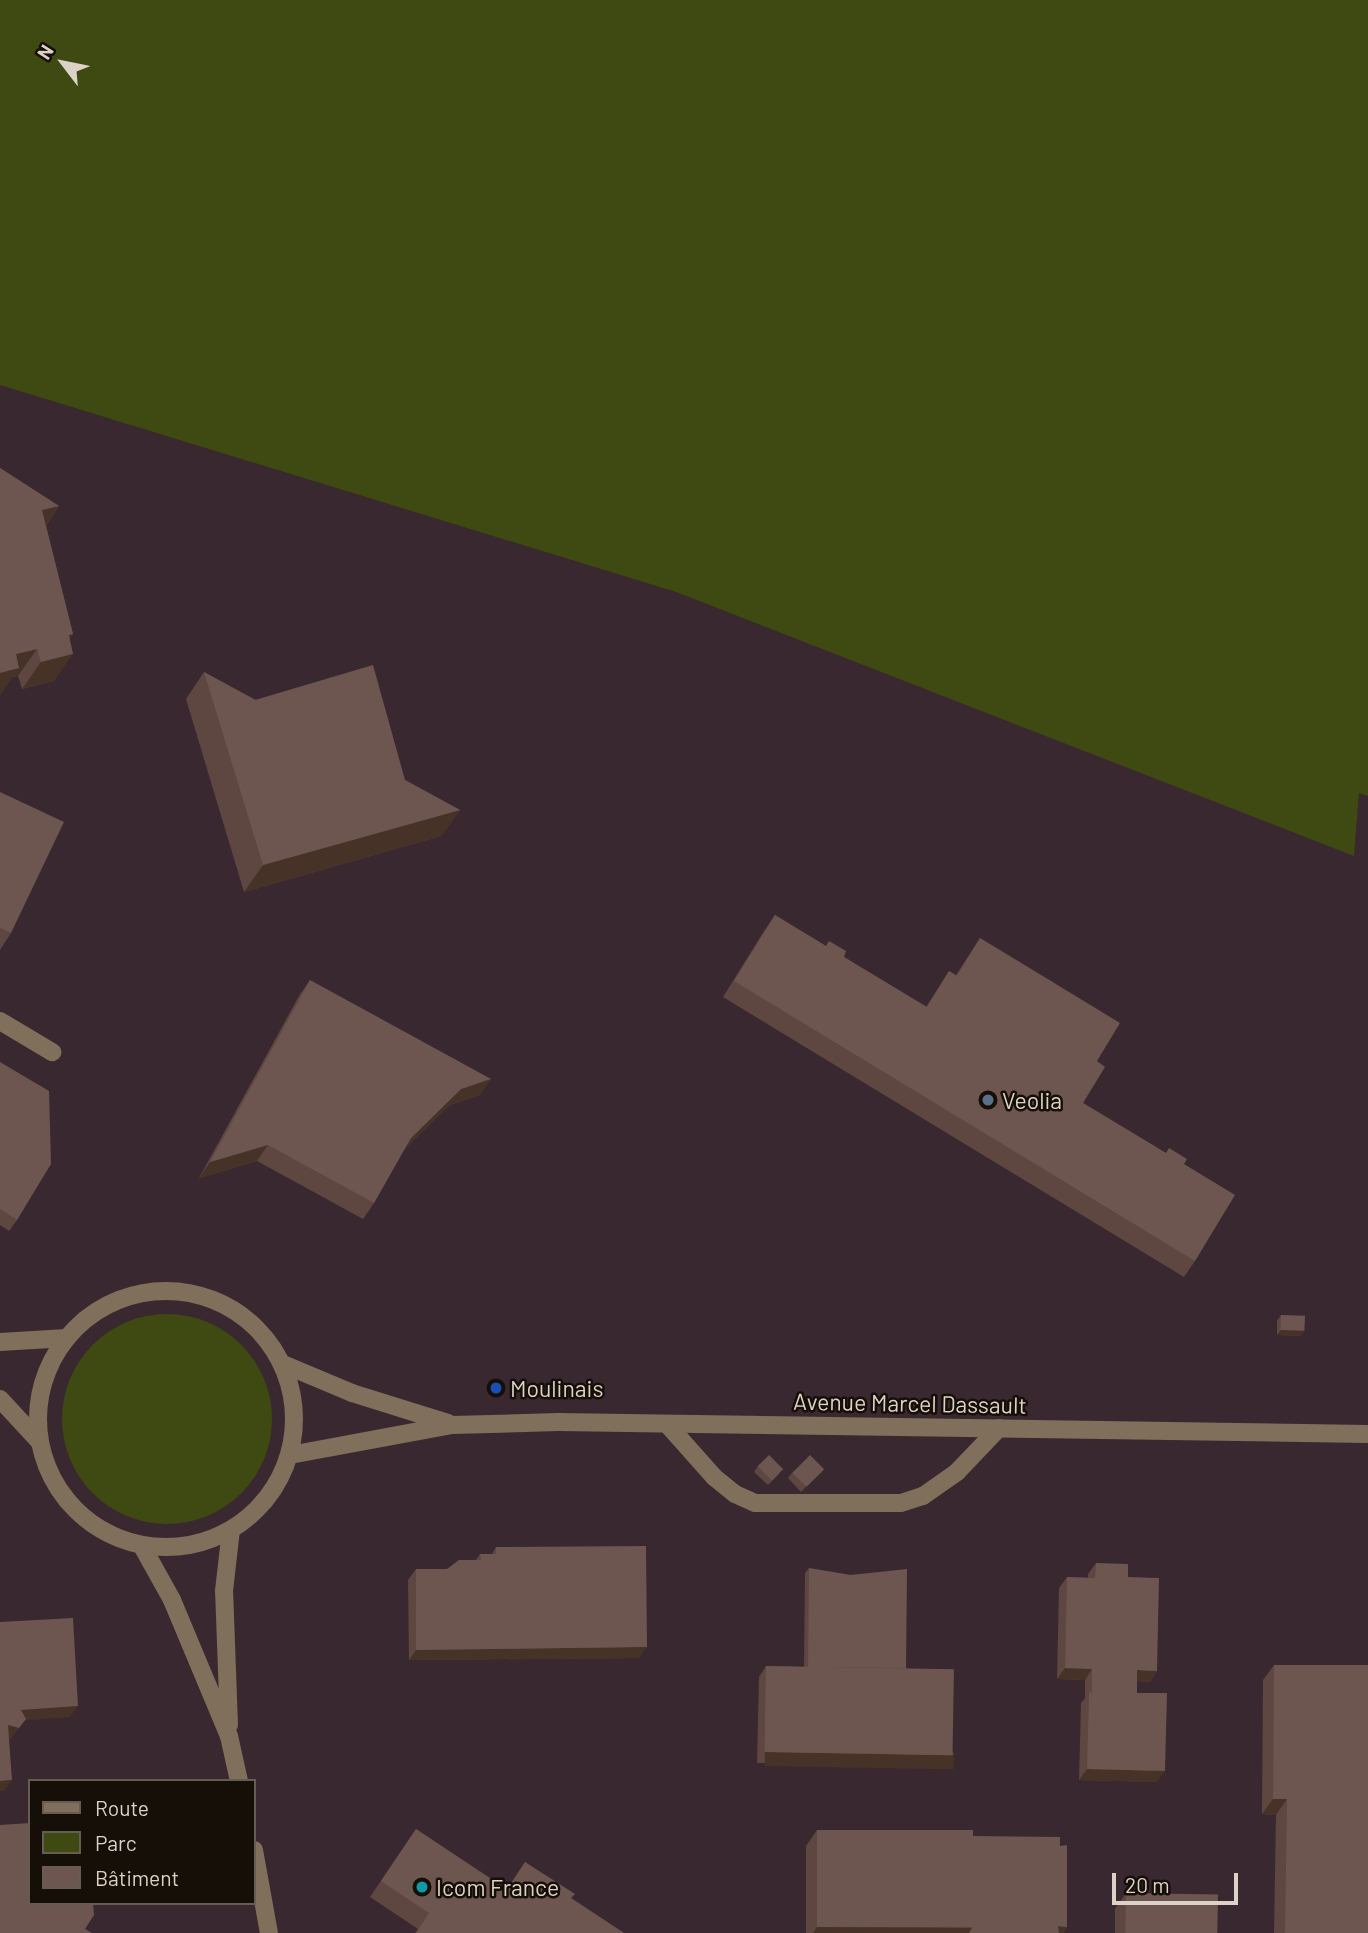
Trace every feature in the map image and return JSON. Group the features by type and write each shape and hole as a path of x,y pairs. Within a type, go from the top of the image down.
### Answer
{"street":[{"path":"0,1021 52,1052"},
{"path":"173,1290 218,1301 256,1326 283,1364 295,1409 290,1455 268,1499 231,1530 188,1546 142,1546 106,1533 75,1509 52,1478 39,1441 38,1404 48,1369 67,1338 94,1312 127,1296 173,1290"},
{"path":"0,1342 67,1338"},
{"name":"Avenue Marcel Dassault","path":"283,1364 352,1393 452,1424"},
{"path":"0,1399 39,1441"},
{"name":"Avenue Marcel Dassault","path":"290,1455 452,1424 667,1424 1368,1434"},
{"path":"667,1424 713,1477 735,1494 755,1503 901,1503 923,1496 957,1472 999,1428"},
{"path":"229,1736 224,1591 231,1530"},
{"path":"142,1546 172,1600 229,1736 239,1779"},
{"path":"256,1861 269,1933"}],"shaded area":[{"path":"0,385 676,592 1354,855 1359,793 1368,796 1368,1933 0,1933"}],"green space":[{"path":"0,0 1368,0 1368,796 1359,793 1354,856 676,592 0,385"},
{"path":"167,1314 188,1316 207,1322 226,1331 242,1344 255,1360 264,1379 270,1398 270,1440 264,1459 255,1478 242,1494 226,1507 207,1516 188,1522 167,1524 146,1522 127,1516 108,1507 92,1494 79,1478 70,1459 64,1440 62,1419 64,1398 70,1379 79,1360 92,1344 108,1331 127,1322 146,1316"}],"building":[{"path":"0,468 59,506 42,510 73,634 69,635 73,654 41,662 37,649 16,654 19,668 0,673"},
{"path":"373,665 405,780 460,810 263,865 204,672 255,700"},
{"path":"0,792 64,822 11,933 0,928"},
{"name":"Veolia","path":"775,915 826,946 829,941 846,951 844,957 927,1007 949,971 957,976 980,938 1120,1023 1097,1061 1105,1067 1083,1103 1166,1153 1169,1148 1187,1159 1184,1164 1235,1195 1195,1261 734,981"},
{"path":"310,980 491,1079 461,1089 411,1138 374,1203 268,1145 210,1162"},
{"path":"0,1062 49,1091 51,1164 17,1220 0,1209"},
{"path":"1281,1315 1305,1316 1304,1331 1280,1330"},
{"path":"769,1455 783,1469 772,1480 758,1466"},
{"path":"810,1455 824,1469 806,1487 792,1473"},
{"path":"646,1546 647,1647 416,1650 416,1569 447,1569 459,1560 481,1560 480,1554 496,1554 496,1547"},
{"path":"1096,1563 1128,1564 1128,1577 1159,1578 1157,1671 1137,1670 1137,1693 1167,1693 1165,1771 1087,1769 1092,1669 1065,1668 1067,1577 1095,1578"},
{"path":"809,1568 851,1575 907,1569 906,1668 808,1667"},
{"path":"73,1618 78,1706 21,1710 26,1719 19,1728 8,1725 12,1780 0,1781 0,1622"},
{"path":"1274,1665 1368,1665 1368,1933 1285,1933 1287,1799 1273,1799"},
{"path":"766,1666 954,1669 952,1755 764,1752"},
{"path":"28,1823 28,1905 93,1905 94,1915 85,1929 92,1933 0,1933 0,1825"},
{"name":"Icom France","path":"416,1829 507,1890 525,1862 575,1894 571,1898 624,1933 416,1933 429,1913 381,1881"},
{"path":"817,1830 973,1830 973,1927 817,1927"},
{"path":"973,1836 1060,1837 1060,1846 1067,1845 1067,1927 1058,1926 1059,1933 969,1933 972,1928"},
{"path":"1126,1893 1218,1895 1217,1933 1125,1933"}],"place":[{"name":"Veolia","path":"988,1100"},
{"name":"Moulinais","path":"496,1388"},
{"name":"Icom France","path":"422,1887"}]}
